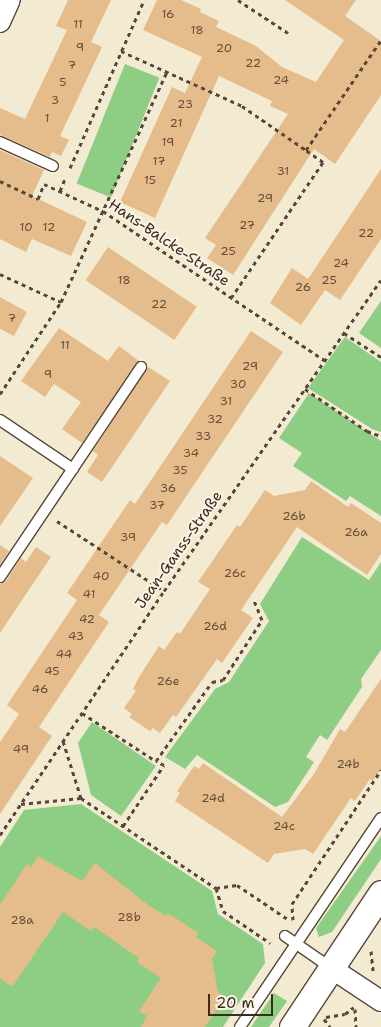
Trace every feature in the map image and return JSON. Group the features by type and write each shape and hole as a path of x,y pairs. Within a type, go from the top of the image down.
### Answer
{"street":[{"path":"0,22 10,0"},
{"path":"292,1027 381,893"},
{"path":"331,968 379,995"}],"lane":[{"path":"0,142 53,166"},
{"path":"0,577 141,367"},
{"path":"0,420 73,469"},
{"path":"240,1027 381,818"},
{"path":"285,936 331,968"}],"path":[{"path":"60,191 144,0"},
{"path":"238,0 288,34"},
{"path":"306,150 381,40"},
{"path":"121,51 242,106 323,162 231,298"},
{"path":"0,394 61,302 167,72"},
{"name":"Hans-Balcke-Straße","path":"0,181 38,199 44,184 103,211 325,361"},
{"path":"0,274 61,302"},
{"name":"Jean-Ganss-Straße","path":"0,835 164,591 381,280"},
{"path":"344,333 381,358"},
{"path":"305,389 367,431 381,436"},
{"path":"44,512 164,591"},
{"path":"156,761 212,682 223,680 262,620 253,598"},
{"path":"82,712 164,766 123,826"},
{"path":"63,741 81,798 216,888 222,911 277,948 285,936"},
{"path":"216,888 237,885 294,923 292,904 381,770"},
{"path":"21,804 81,798"},
{"path":"374,943 370,958 374,976"},
{"path":"322,1016 346,1014 355,1006"}],"green space":[{"path":"125,64 159,78 111,197 77,184"},
{"path":"381,301 381,348 359,333"},
{"path":"345,337 381,362 381,432 372,429 308,388"},
{"path":"309,393 381,441 381,516 350,496 346,501 293,466 302,453 279,438"},
{"path":"302,537 369,580 381,562 381,650 361,679 362,687 327,740 320,735 306,757 314,762 288,802 275,807 197,755 185,769 165,757 215,689 229,682 269,621 260,604"},
{"path":"92,722 156,766 121,816 91,795 78,743"},
{"path":"81,804 212,891 218,914 263,944 265,963 223,1027 0,1027 0,847 24,810"},
{"path":"381,836 381,859 332,932 319,937 316,928"},
{"path":"274,993 287,1001 269,1027 251,1027"}],"building":[{"path":"68,0 111,0 91,42 102,47 60,136 69,140 61,156 52,152 50,157 0,135 0,108 25,119 67,30 56,26"},
{"path":"157,0 181,0 201,9 200,12 219,21 216,27 256,46 282,67 316,82 344,40 285,0 356,0 345,16 381,41 381,95 335,164 314,149 233,275 207,258 216,245 205,238 288,114 270,106 272,101 219,76 155,218 120,202 172,87 185,93 202,57 143,30"},
{"path":"0,150 44,170 32,196 87,222 71,256 32,239 26,252 0,239"},
{"path":"381,169 381,239 340,300 325,290 301,325 270,303 292,268 308,279"},
{"path":"108,247 197,307 174,340 86,280"},
{"path":"0,297 27,312 14,336 0,329"},
{"path":"59,328 108,361 119,346 139,361 82,443 62,429 81,402 54,384 45,397 21,381"},
{"path":"251,331 283,352 167,525 162,522 99,615 109,622 39,727 52,736 0,814 0,742 19,714 7,705 77,600 67,593 130,500 135,504"},
{"path":"148,367 170,381 102,482 87,472 98,455 93,451"},
{"path":"0,456 33,478 0,526"},
{"path":"311,481 348,507 351,503 381,523 381,554 367,575 297,527 241,610 253,618 222,663 217,659 176,717 173,715 160,733 153,728 150,731 129,717 132,714 124,708 136,691 133,689 139,677 159,646 164,650 177,632 180,634 210,589 198,582 237,525 240,527 265,490 274,496 305,490"},
{"path":"0,545 9,551 0,565"},
{"path":"36,547 51,557 0,633 0,584 6,581 21,558 26,562"},
{"path":"381,679 381,769 373,781 370,779 355,801 351,798 313,854 305,849 274,854 268,863 175,801 180,793 177,791 194,766 199,769 203,763 282,817 314,774 340,729 345,732"},
{"path":"38,856 82,881 95,863 148,905 166,916 168,913 198,933 196,937 217,951 212,959 218,992 225,997 205,1027 141,1027 147,1016 139,1011 161,978 137,962 139,958 94,927 91,931 63,912 15,983 11,986 0,978 0,905 27,864 31,867"}]}
